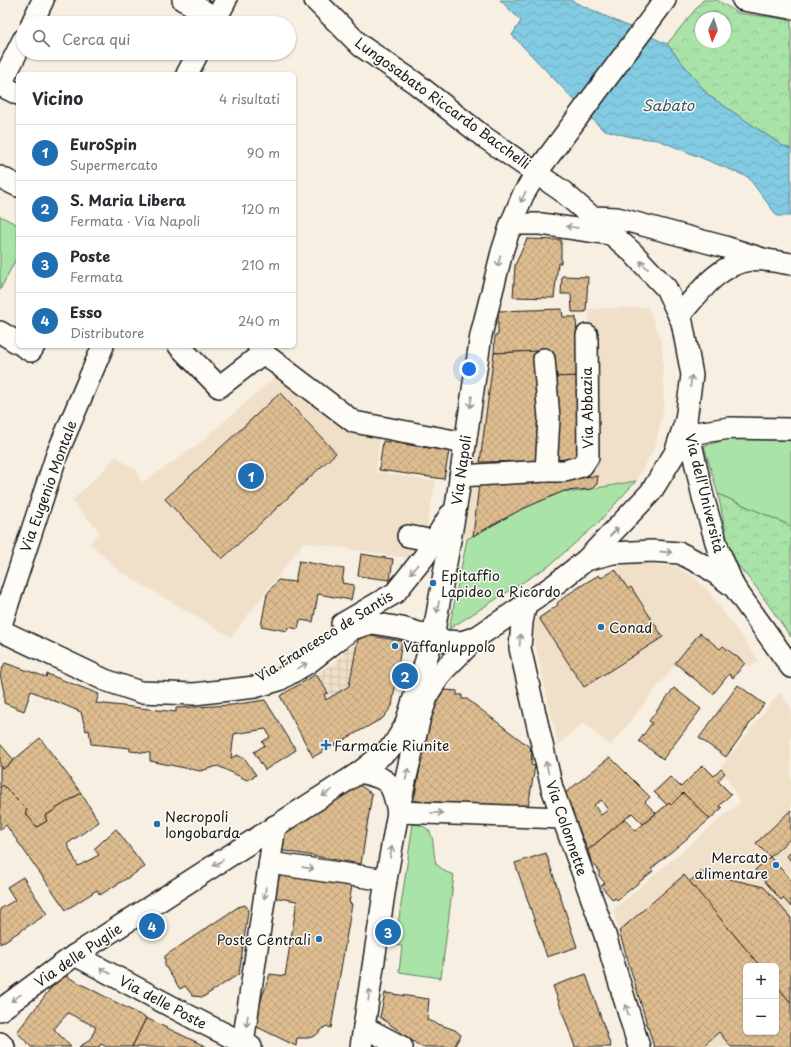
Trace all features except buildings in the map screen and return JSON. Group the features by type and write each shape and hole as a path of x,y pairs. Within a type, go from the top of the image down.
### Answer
{"street":[{"path":"35,16 43,0"},
{"path":"183,0 207,16"},
{"path":"218,16 226,0"},
{"name":"Lungosabato Riccardo Bacchelli","path":"315,0 361,46 414,82 484,137 543,165 581,205 632,252 666,288 682,322 692,375 688,427"},
{"name":"Via Napoli","path":"360,772 393,746 405,726 433,638 457,500 481,335 500,259 511,224 523,195 543,165 664,0"},
{"path":"743,0 791,7"},
{"path":"16,54 0,86 16,93"},
{"path":"188,72 194,60"},
{"path":"0,177 16,185"},
{"path":"593,217 617,218 725,246 766,260"},
{"path":"511,224 541,224 611,234"},
{"path":"679,316 712,277 732,265 751,259 791,264"},
{"path":"0,332 16,342"},
{"name":"Via Abbazia","path":"460,476 565,471 582,466 588,457 587,335"},
{"name":"Via Eugenio Montale","path":"0,629 57,454 102,348"},
{"path":"182,348 219,387 261,350 354,422 465,443"},
{"path":"544,359 550,418 546,471"},
{"path":"402,1047 363,1037 386,880 398,812 420,717 429,692 443,671 477,637 553,586 586,560 651,492 675,453 688,427 791,429"},
{"name":"Via dell'Università","path":"688,427 703,497 718,549 734,587 791,667"},
{"name":"Via Francesco de Santis","path":"240,688 331,630 395,593 434,540 446,522 457,500"},
{"path":"408,536 434,540"},
{"name":"Via dell'Università","path":"586,560 613,553 652,551 680,553 707,567 734,587"},
{"name":"Via Colonnette","path":"526,604 522,622 520,648 552,788 605,935 639,1047"},
{"name":"Via Francesco de Santis","path":"0,629 105,680 140,692 194,694 256,687 278,680 308,663 352,629 372,623 402,628 446,641 462,642 477,637"},
{"path":"360,772 380,776 393,788 398,812"},
{"name":"Via delle Puglie","path":"0,1010 75,955 360,772"},
{"path":"398,812 562,818"},
{"path":"247,1045 275,826"},
{"path":"270,863 386,880"},
{"name":"Via delle Poste","path":"75,955 247,1045"},
{"path":"0,1043 4,1047"}],"shaded area":[{"path":"648,307 662,343 664,407 655,447 636,481 575,492 564,491 520,510 467,539 463,537 491,353 547,351 586,375 589,309"},
{"path":"281,372 380,433 376,472 436,481 421,554 414,559 304,542 231,637 119,571 90,543 100,532 72,501 116,457 137,471 142,483 196,446"},
{"path":"633,562 677,567 695,578 707,589 759,661 749,667 723,646 720,649 700,633 611,746 584,723 558,745 532,630 535,621 558,606 557,603 587,582 601,578 615,569"},
{"path":"359,634 349,686 326,700 324,694 327,693 316,674 335,662"},
{"path":"780,692 791,708 791,1047 654,1047 613,910 740,802 721,767"}],"green space":[{"path":"703,0 717,0 738,13 791,20 791,149 783,146 708,95 667,44"},
{"path":"0,216 16,224 16,259 0,290"},
{"path":"791,434 791,526 718,494 704,446 738,436"},
{"path":"636,481 597,524 550,565 449,629 467,539 520,510 564,491 575,492"},
{"path":"718,494 791,526 791,637 756,587 731,557"},
{"path":"413,824 421,825 430,832 436,864 446,872 454,875 441,978 399,972 402,946 395,945"}],"water":[{"name":"Sabato","path":"500,0 570,0 667,44 708,95 783,146 791,149 791,216 777,216 748,177 658,140 631,137 602,129 512,35 521,21"}],"place":[{"name":"EuroSpin","path":"251,476"},
{"name":"Epitaffio Lapideo a Ricordo","path":"433,583"},
{"name":"Conad","path":"601,627"},
{"name":"Vaffanluppolo","path":"395,646"},
{"name":"S. Maria Libera","path":"405,676"},
{"name":"Farmacie Riunite","path":"326,745"},
{"name":"Necropoli longobarda","path":"157,824"},
{"name":"Mercato alimentare","path":"776,865"},
{"name":"Esso","path":"152,926"},
{"name":"Poste","path":"388,932"},
{"name":"Poste Centrali","path":"319,939"}]}
